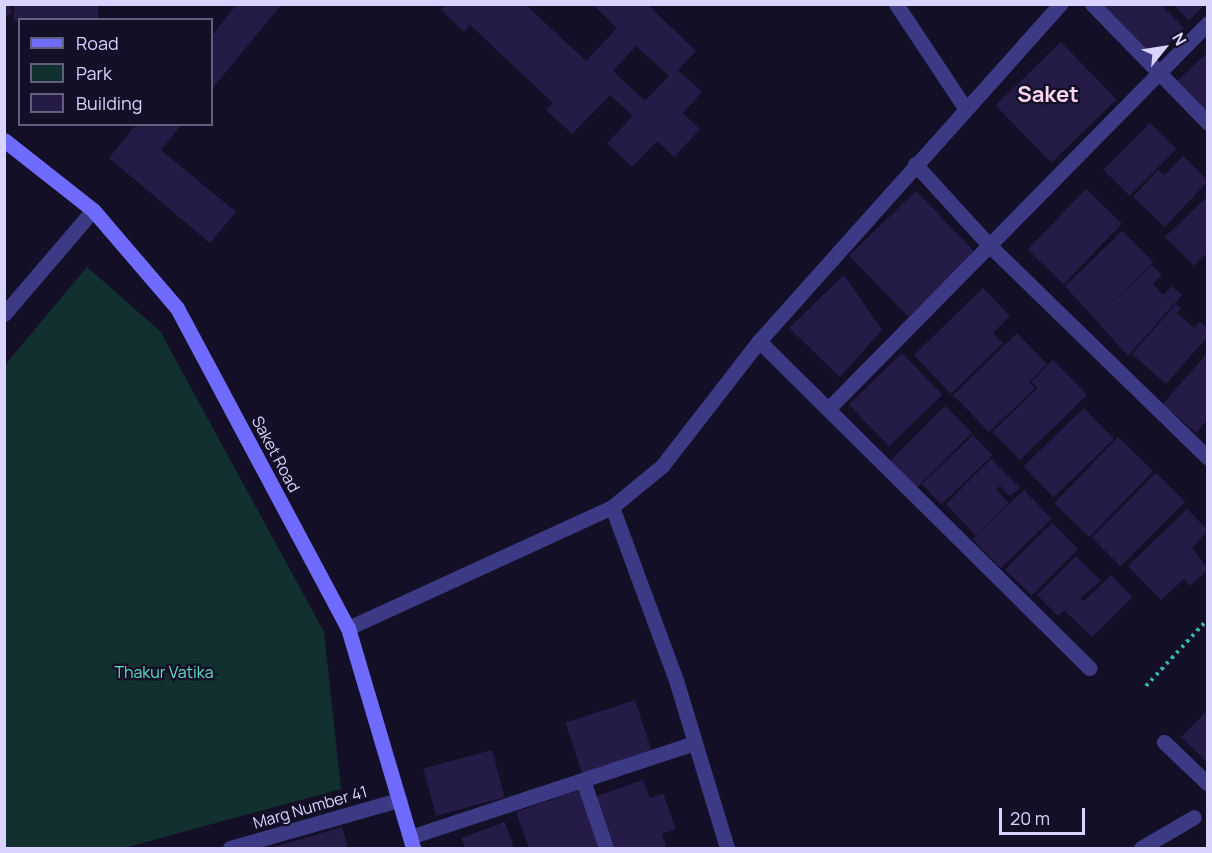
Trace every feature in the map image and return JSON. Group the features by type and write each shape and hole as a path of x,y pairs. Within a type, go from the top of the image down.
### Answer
{"street":[{"path":"896,4 965,108"},
{"path":"348,628 612,507 662,466 759,341 1060,4"},
{"path":"1092,4 1208,123"},
{"path":"828,409 1208,23"},
{"name":"Saket Road","path":"4,140 93,210 177,308 348,628 412,843"},
{"path":"915,164 989,245 1208,458"},
{"path":"4,314 93,210"},
{"path":"759,341 1089,668"},
{"path":"612,507 695,743 727,849"},
{"path":"1164,742 1208,784"},
{"path":"412,843 583,780 695,743"},
{"path":"583,780 606,849"},
{"name":"Marg Number 41","path":"230,849 250,846 399,800"},
{"path":"1141,849 1194,817"}],"path":[{"path":"1146,686 1208,619"}],"green space":[{"name":"Thakur Vatika","path":"87,267 160,331 324,632 341,789 124,848 5,848 5,365"}],"building":[{"path":"4,4 9,4 12,14 4,16"},
{"path":"237,4 282,4 213,88 213,34"},
{"path":"446,4 525,4 586,61 617,28 592,4 647,4 696,51 678,70 702,92 683,113 700,129 674,157 657,141 632,167 607,143 633,116 610,95 572,134 546,110 553,103 470,25 464,32 441,10","holes":["636,46 669,76 645,101 613,71"]},
{"path":"1099,4 1160,4 1184,28 1153,59"},
{"path":"1173,4 1205,4 1189,21"},
{"path":"14,5 98,5 98,18 18,18 18,21 14,21"},
{"path":"1061,42 1117,100 1051,163 996,105"},
{"path":"1208,52 1208,113 1177,81"},
{"path":"1150,123 1176,149 1129,196 1103,170"},
{"path":"135,126 180,126 161,150 236,212 210,243 109,158"},
{"path":"1183,156 1208,181 1165,227 1133,197 1158,170 1165,175"},
{"path":"1086,189 1122,224 1064,284 1028,249"},
{"path":"916,191 975,252 908,317 849,256"},
{"path":"1208,196 1208,252 1194,266 1165,237"},
{"path":"1122,231 1153,262 1109,306 1152,265 1162,275 1153,284 1163,295 1172,286 1182,295 1128,356 1065,286"},
{"path":"844,275 882,330 840,377 789,328"},
{"path":"983,288 1010,316 993,333 1003,343 951,394 914,355"},
{"path":"1176,304 1181,308 1177,313 1194,328 1200,322 1208,328 1208,336 1166,384 1132,354"},
{"path":"1017,333 1047,364 1029,382 1035,388 989,432 953,395"},
{"path":"1208,352 1208,419 1196,433 1163,404"},
{"path":"902,353 942,395 889,446 849,404"},
{"path":"1053,360 1087,395 1020,460 992,432 1038,388 1031,382"},
{"path":"945,406 972,433 917,488 890,461"},
{"path":"1084,408 1114,439 1053,497 1024,466"},
{"path":"973,435 992,455 941,504 922,484"},
{"path":"1118,437 1153,471 1089,537 1054,503"},
{"path":"991,459 1020,488 1010,496 1000,486 996,490 1009,503 976,536 946,504"},
{"path":"1156,473 1185,502 1121,566 1092,537"},
{"path":"1024,490 1052,519 1001,568 973,539"},
{"path":"1187,509 1208,530 1192,548 1208,569 1190,586 1184,579 1161,600 1128,566"},
{"path":"1052,523 1078,549 1031,596 1005,570"},
{"path":"1076,556 1101,581 1058,616 1037,595"},
{"path":"1111,575 1132,597 1092,637 1065,611 1079,597 1084,601"},
{"path":"635,700 652,751 582,774 566,723"},
{"path":"1208,710 1208,763 1181,737"},
{"path":"492,750 505,797 436,816 423,768"},
{"path":"643,780 650,798 663,793 676,829 662,834 667,848 612,848 594,797"},
{"path":"579,790 600,848 529,848 516,812"},
{"path":"505,822 514,848 465,848 461,838"},
{"path":"342,827 348,848 270,848"}],"district":[{"name":"Saket","path":"1048,95"}]}
